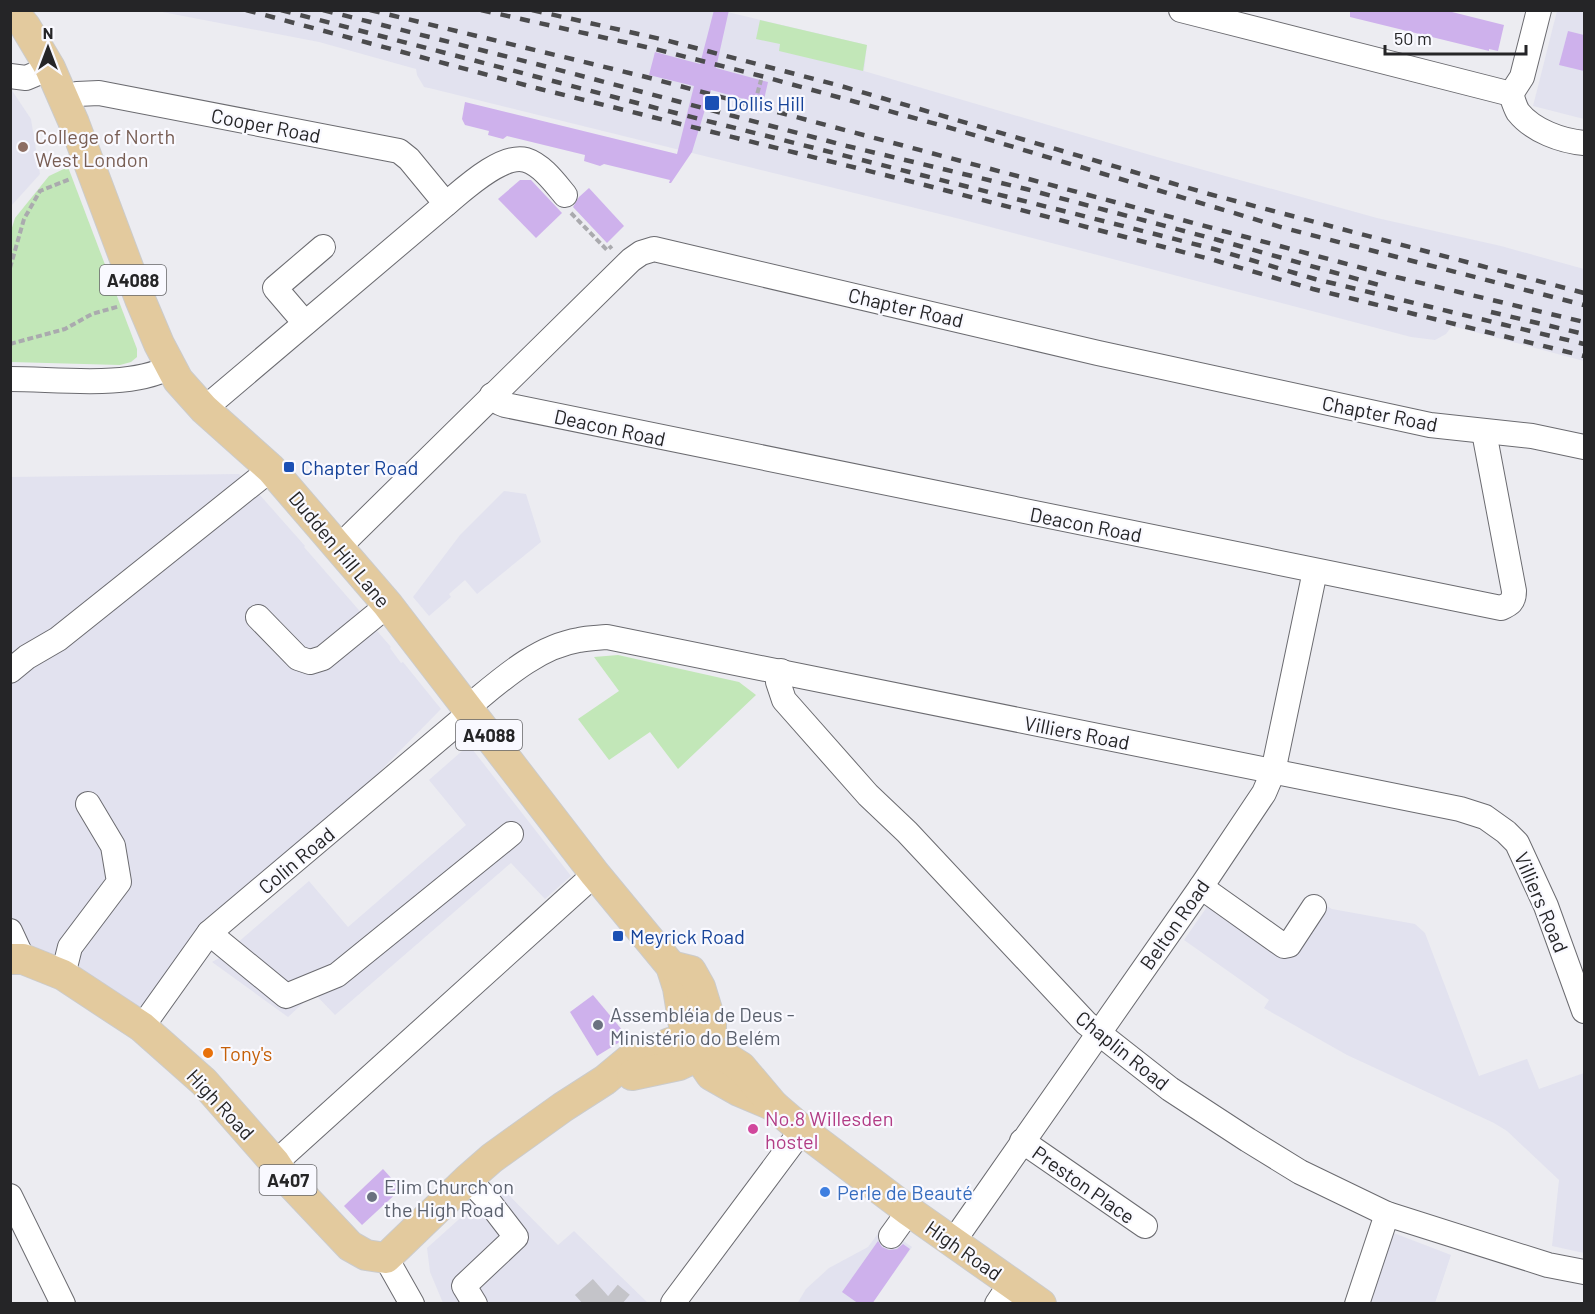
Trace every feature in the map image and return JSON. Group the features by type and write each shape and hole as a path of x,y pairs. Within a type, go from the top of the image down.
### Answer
{"main road":[{"name":"Dudden Hill Lane","path":"12,10 25,26 50,68 74,123 140,298 178,380 204,409 271,469 388,605 595,874 671,966 692,971 708,1010 711,1031 698,1056"},
{"name":"High Road","path":"16,959 63,975 142,1027 204,1082 284,1175 350,1246 366,1255 386,1258 468,1179 563,1107 605,1080 679,1065 698,1056 722,1055 741,1067 774,1106 802,1130 952,1242 1004,1293 1041,1304"}],"street":[{"path":"1182,10 1511,94"},
{"path":"1511,94 1522,77 1539,10"},
{"path":"10,76 26,78 50,68"},
{"name":"Cooper Road","path":"63,100 77,94 99,93 399,151 409,159 446,204"},
{"path":"1511,94 1517,111 1532,124 1553,136 1584,142"},
{"path":"204,409 480,176 511,160 525,160 537,166 566,202"},
{"path":"305,323 275,288 323,247"},
{"name":"Chapter Road","path":"339,547 631,260 641,253 654,249 1098,353 1430,425 1532,436 1584,447"},
{"path":"10,379 118,381 148,376 170,367"},
{"name":"Deacon Road","path":"492,395 500,404 1501,608 1510,604 1514,599 1514,591 1484,432"},
{"path":"10,671 27,657 58,639 271,469"},
{"name":"Belton Road","path":"952,1242 1264,793 1272,771 1315,571"},
{"path":"258,617 298,658 310,662 323,658 388,605"},
{"name":"Villiers Road","path":"470,709 525,663 551,648 577,640 607,637 1460,809 1485,817 1517,843 1546,906 1584,1011"},
{"name":"Chaplin Road","path":"781,671 778,682 784,700 868,795 907,832 1086,1023 1170,1089 1300,1172 1387,1214 1548,1265 1584,1272"},
{"name":"Colin Road","path":"142,1027 209,933 470,709"},
{"path":"63,975 70,947 119,882 113,846 88,804"},
{"path":"209,933 286,996 338,975 511,834"},
{"path":"275,1162 595,874"},
{"path":"1201,886 1284,946 1289,945 1314,907"},
{"path":"10,931 16,959"},
{"path":"673,1303 802,1130"},
{"name":"Preston Place","path":"1022,1141 1145,1226"},
{"path":"468,1179 516,1237 464,1286 475,1304"},
{"path":"10,1196 63,1304"},
{"path":"891,1236 909,1211"},
{"path":"1357,1304 1387,1214"},
{"path":"386,1258 412,1304"}],"path":[{"path":"755,102 761,80"},
{"path":"10,268 24,219 40,191 76,176"},
{"path":"566,202 607,250"},
{"path":"10,344 65,329 92,314 127,304"}],"shaded area":[{"path":"719,10 867,45 864,71 1157,157 1377,218 1501,246 1584,269 1584,361 1452,326 1446,334 1435,340 1411,337 960,219 424,87 416,69 319,42 157,11"},
{"path":"1557,11 1584,11 1584,119 1533,106"},
{"name":"College of North West London","path":"11,89 31,119 40,174 11,206"},
{"path":"239,474 305,546 441,709 143,1013 11,950 10,477"},
{"path":"504,491 526,494 541,542 477,594 465,580 449,594 451,597 429,616 413,597 460,535"},
{"path":"469,745 571,876 545,899 511,863 335,1015 314,993 288,1017 212,962 221,957 309,881 348,927 466,825 429,780"},
{"path":"1218,891 1282,933 1308,895 1332,909 1415,924 1425,933 1479,1076 1527,1059 1539,1089 1584,1073 1584,1253 1552,1246 1559,1180 1507,1131 1347,1055 1264,1008 1269,1000 1184,940"},
{"path":"498,1184 558,1245 574,1231 648,1303 443,1303 430,1272 427,1248"},
{"path":"883,1227 912,1247 872,1303 797,1304 806,1289 829,1268 868,1247"},
{"path":"1378,1227 1451,1255 1435,1303 1346,1304"}],"green space":[{"path":"760,20 867,45 863,71 779,51 780,44 756,39"},
{"path":"68,167 137,349 137,357 131,362 120,365 11,362 10,234 15,218 49,176"},
{"path":"618,655 739,682 756,695 678,769 650,732 609,760 578,719 619,691 594,657"}],"building":[{"path":"714,10 729,10 716,68 768,82 763,104 711,90 692,152 671,183 669,183 670,180 584,161 585,155 507,136 503,139 488,135 489,131 465,125 462,119 465,102 677,154 694,86 649,75 655,52 700,64"},
{"path":"1350,10 1444,10 1504,25 1498,51 1489,49 1489,51 1350,17"},
{"path":"1568,31 1584,35 1584,71 1559,65"},
{"path":"520,180 531,180 562,213 536,238 498,199"},
{"path":"589,188 624,226 607,243 573,207 579,197"},
{"name":"Assembléia de Deus - Ministério do Belém","path":"593,995 628,1037 597,1056 570,1012"},
{"name":"Elim Church on the High Road","path":"383,1169 401,1189 362,1225 344,1206"},
{"path":"878,1241 882,1247 889,1250 897,1249 903,1244 910,1249 872,1304 859,1304 842,1292"}],"tunnel":[{"path":"583,1304 602,1287 622,1304"}],"railway":[{"path":"246,10 540,89 1210,259 1313,289 1584,356"},
{"path":"281,10 660,109 1214,249 1315,279 1584,344"},
{"path":"323,10 847,146 1026,189 1386,287"},
{"path":"370,10 646,77 1396,277 1584,322"},
{"path":"481,10 655,49 765,77 947,127 1284,228 1584,305"},
{"path":"532,10 665,40 841,86 1209,194 1584,293"},
{"path":"1491,312 1584,334"}],"place":[{"name":"Dollis Hill","path":"712,103"},
{"name":"College of North West London","path":"23,147"},
{"name":"Chapter Road","path":"289,467"},
{"name":"Meyrick Road","path":"618,936"},
{"name":"Assembléia de Deus - Ministério do Belém","path":"598,1025"},
{"name":"Tony's","path":"208,1053"},
{"name":"No.8 Willesden hostel","path":"753,1129"},
{"name":"Perle de Beauté","path":"825,1192"},
{"name":"Elim Church on the High Road","path":"372,1197"}]}
